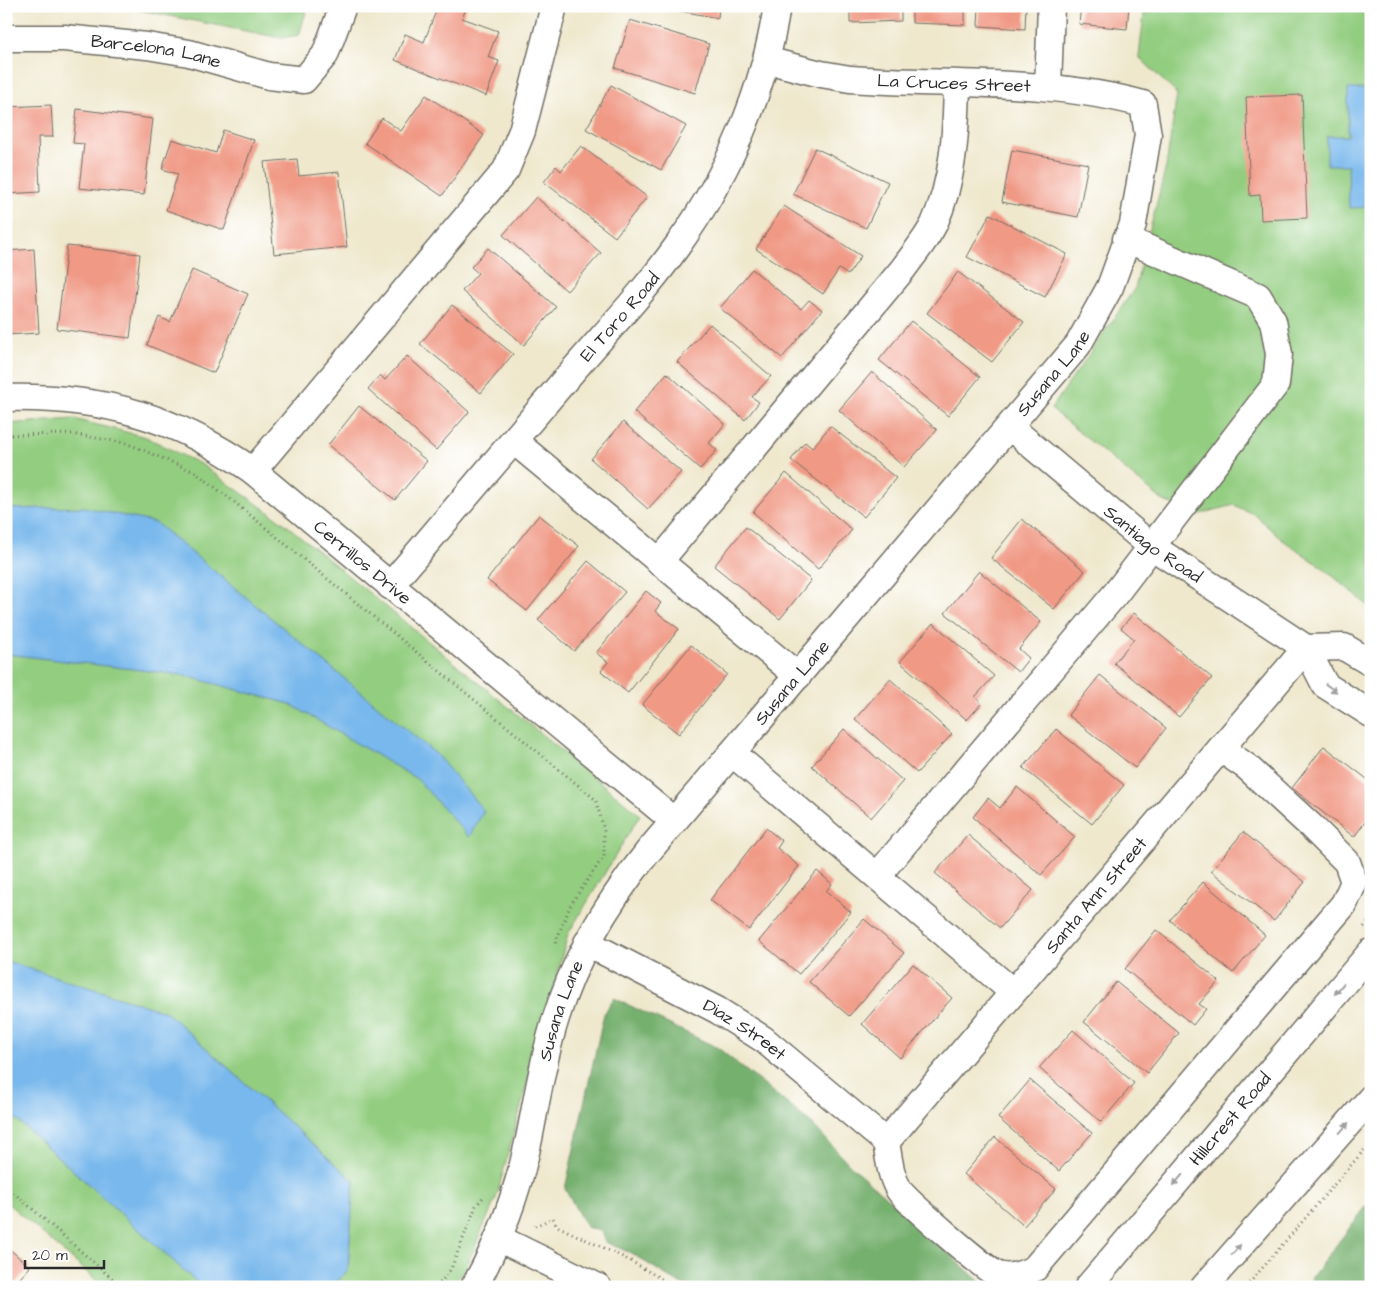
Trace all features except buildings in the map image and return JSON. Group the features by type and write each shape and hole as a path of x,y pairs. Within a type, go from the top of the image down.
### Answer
{"street":[{"name":"Barcelona Lane","path":"6,38 64,38 147,46 189,54 269,76 304,80 325,55 343,6"},
{"path":"253,471 506,170 522,131 554,6"},
{"name":"El Toro Road","path":"390,586 652,278 701,211 739,138 766,60 777,6"},
{"path":"1048,87 1051,6"},
{"name":"La Cruces Street","path":"766,60 821,74 850,78 1048,87 1108,94 1143,104"},
{"path":"660,562 904,269 933,224 947,182 956,143 957,84"},
{"name":"Susana Lane","path":"474,1287 502,1228 521,1173 555,1020 587,943 625,881 1010,427 1067,358 1095,317 1110,287 1132,224 1148,135 1143,104"},
{"path":"877,876 1116,593 1150,546 1276,384 1279,354 1273,321 1258,296 1126,239"},
{"name":"Cerrillos Drive","path":"6,398 70,399 133,411 193,434 253,471 674,821"},
{"name":"Santiago Road","path":"1010,427 1150,546 1306,648"},
{"path":"514,441 798,676"},
{"path":"1371,663 1344,646 1306,648 1324,685 1371,714"},
{"name":"Santa Ann Street","path":"886,1142 1306,648"},
{"path":"886,1142 891,1173 900,1192 982,1266 999,1275 1020,1276 1035,1268 1344,904 1354,882 1347,862 1312,826 1247,767 1220,749"},
{"path":"732,753 1013,992"},
{"name":"Diaz Street","path":"587,943 717,1010 748,1029 785,1056 886,1142"},
{"name":"Hillcrest Road","path":"1088,1287 1371,952"},
{"path":"1204,1287 1371,1098"},
{"path":"502,1228 598,1287"}],"path":[{"path":"6,435 72,434 126,444 195,472 233,501 596,800 604,830 604,856 571,904 553,948"},
{"path":"1246,1287 1365,1148"},
{"path":"6,1186 122,1287"},
{"path":"437,1287 451,1270 476,1206 490,1189"},
{"path":"476,1206 502,1228 534,1227 553,1218 557,1226 629,1260 676,1287"}],"green space":[{"path":"119,6 308,6 299,35 281,38"},
{"path":"1145,6 1371,6 1371,608 1322,567 1280,538 1255,515 1234,505 1196,515 1162,500 1051,409 1135,288 1166,167 1177,94 1139,57"},
{"path":"74,419 146,437 202,465 284,523 640,815 568,934 496,1198 466,1267 451,1287 104,1287 6,1202 6,424"},
{"path":"614,998 718,1048 811,1123 850,1165 986,1287 685,1287 631,1253 605,1242 601,1231 586,1227 565,1189 604,1014"},
{"path":"1371,1200 1371,1287 1316,1287 1311,1278"}],"water":[{"path":"1348,89 1371,89 1371,207 1349,208 1348,165 1327,165 1327,136 1348,136"},
{"path":"84,507 156,523 436,754 484,811 469,837 417,779 290,704 182,675 6,654 6,509"},
{"path":"6,961 166,1012 354,1181 348,1270 332,1287 202,1287 6,1110"}]}
